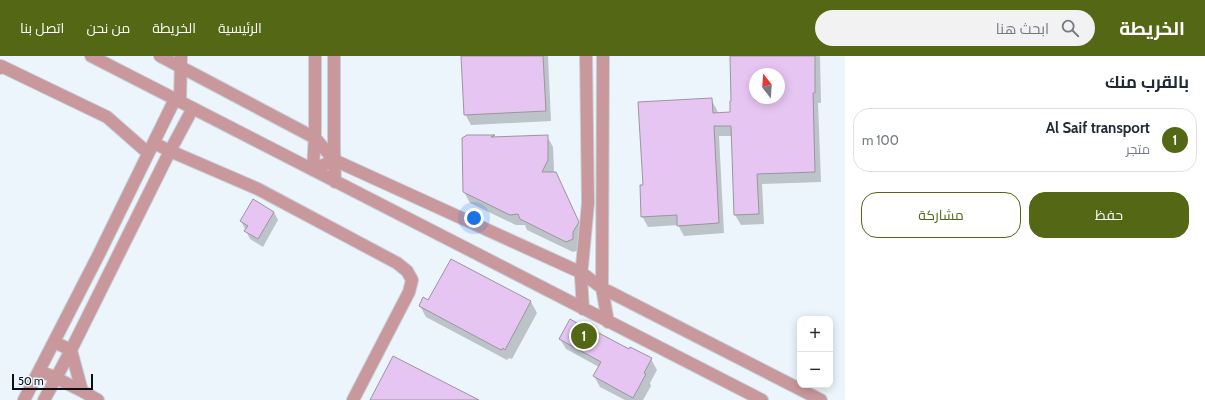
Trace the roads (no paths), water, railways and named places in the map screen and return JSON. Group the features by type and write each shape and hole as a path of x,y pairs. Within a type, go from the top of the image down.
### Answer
{"street":[{"path":"90,56 762,400"},
{"path":"160,56 181,62 315,138 334,160 582,273 602,288 820,400"},
{"path":"313,170 315,138 315,56"},
{"path":"334,56 335,182"},
{"path":"583,309 582,273 588,203 586,56"},
{"path":"603,56 602,288 608,322"},
{"path":"24,400 40,372 151,148 178,101 181,62"},
{"path":"0,68 1,66 108,118 151,148 170,151 258,189 397,263 407,271 412,280 409,292 353,400"},
{"path":"44,400 71,350 193,108"},
{"path":"313,170 334,160"},
{"path":"99,254 115,261"},
{"path":"54,342 71,350 82,391"},
{"path":"40,372 56,378 98,400"}],"place":[{"name":"Al Saif transport","path":"584,336"}]}
